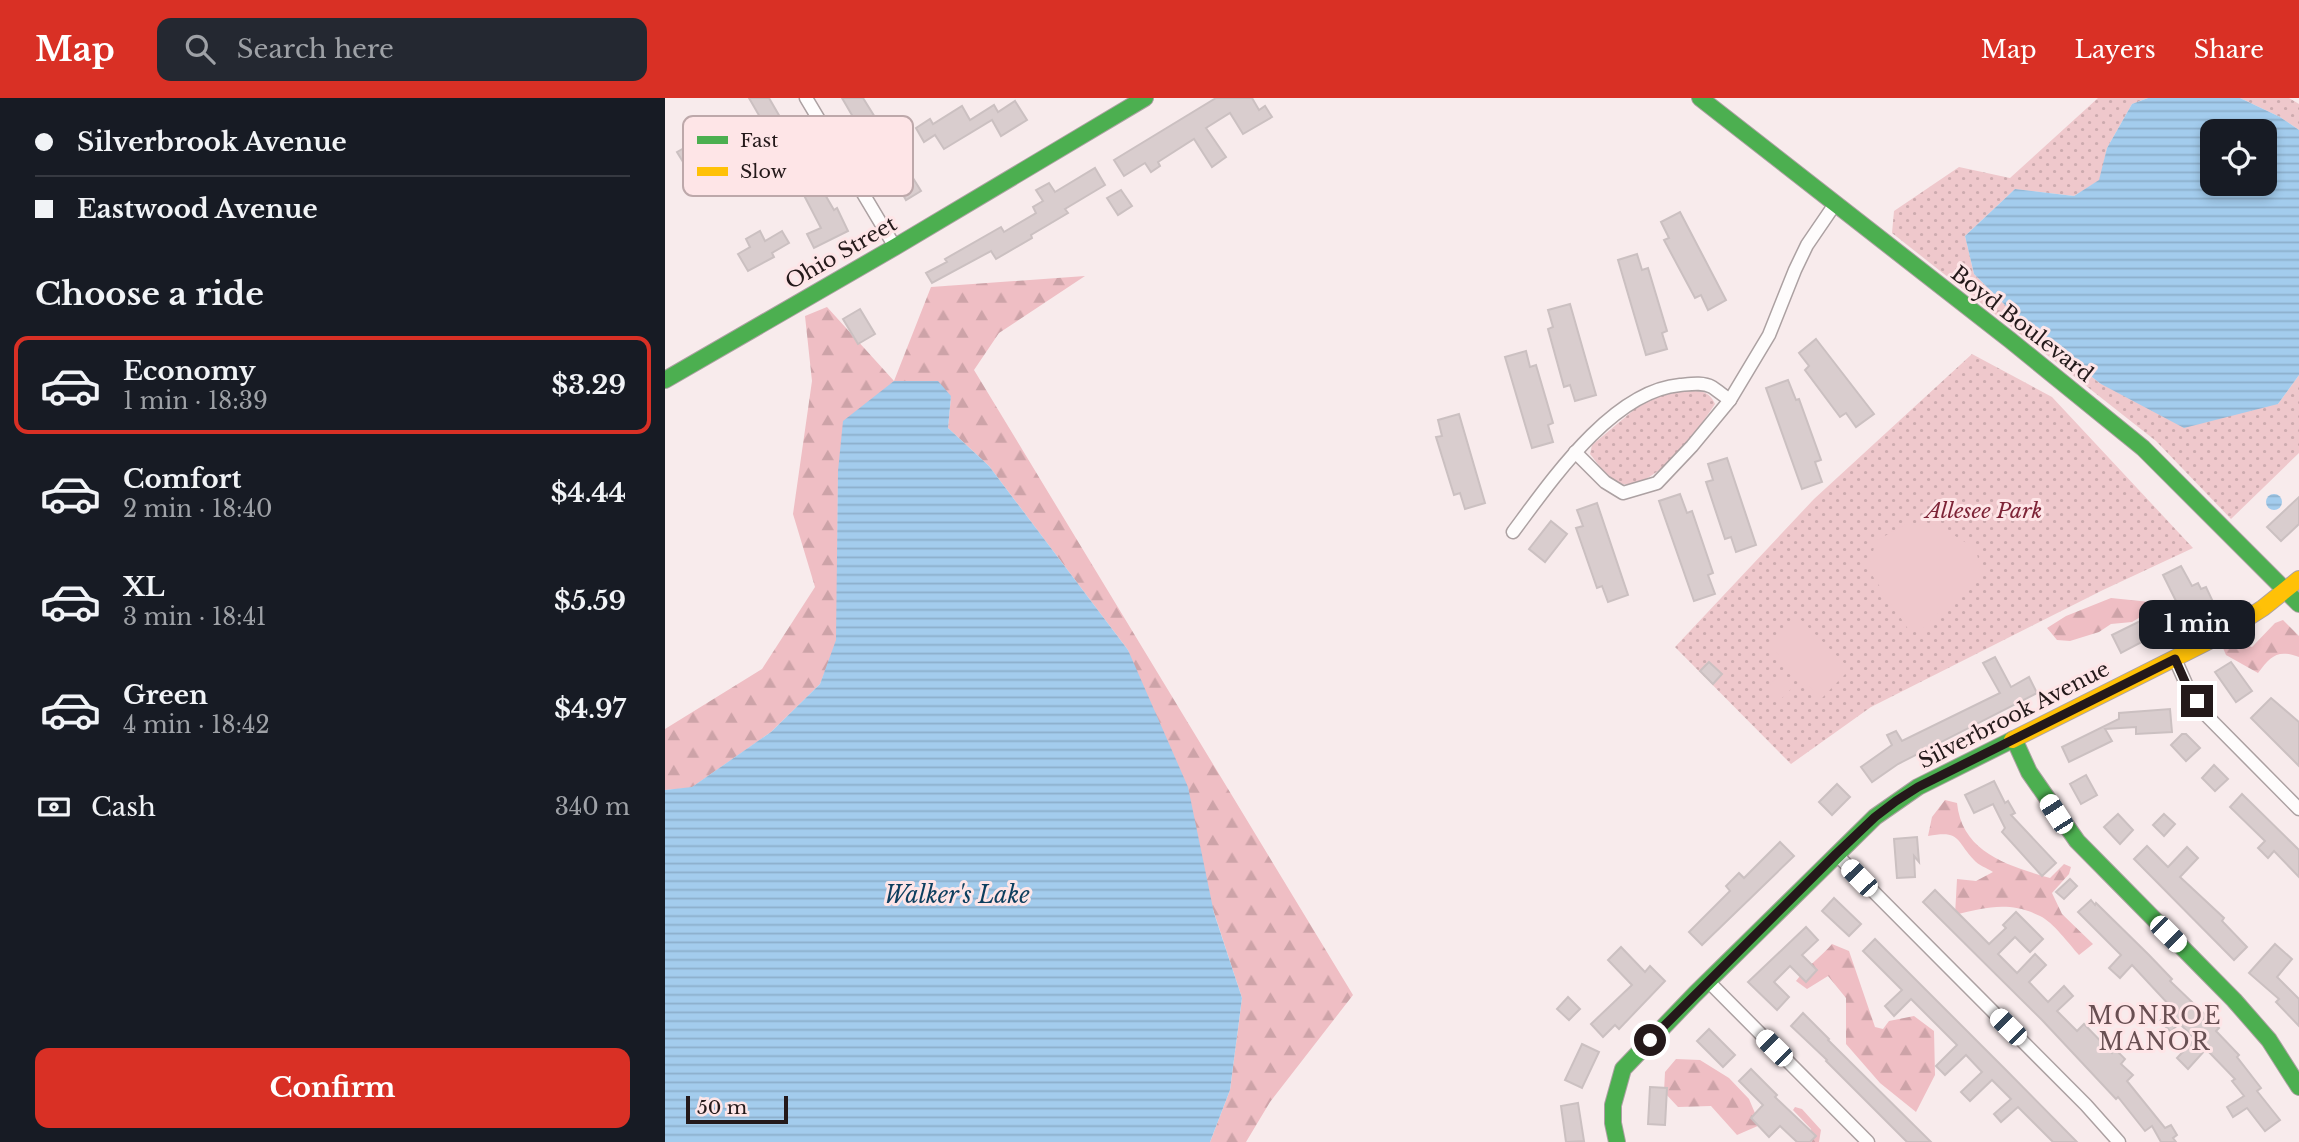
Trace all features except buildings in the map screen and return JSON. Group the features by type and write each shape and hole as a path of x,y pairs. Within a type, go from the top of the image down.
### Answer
{"street":[{"path":"806,98 817,116"},
{"name":"Ohio Street","path":"665,380 1145,98"},
{"name":"Boyd Boulevard","path":"1700,98 2010,340 2143,448 2299,604"},
{"path":"865,196 895,247"},
{"path":"1575,452 1605,482 1623,493 1657,483 1730,400 1769,335 1794,270 1807,245 1835,205"},
{"path":"1513,532 1575,452 1595,431 1630,405 1669,386 1695,383 1711,386 1730,400"},
{"name":"Silverbrook Avenue","path":"1617,1142 1610,1108 1615,1086 1623,1069 1708,981 1875,817 1918,787 2221,635 2286,591 2299,579"},
{"path":"2175,659 2187,686 2207,716 2299,809"},
{"path":"2014,739 2029,772 2077,841 2234,1000 2269,1040 2299,1087"},
{"path":"1836,854 2078,1096 2119,1142"},
{"path":"1708,981 1868,1142"}],"green space":[{"path":"2098,98 2148,98 2132,104 2107,148 2100,180 2074,196 2015,189 1965,236 1974,274 2025,325 2101,384 2278,404 2299,375 2299,453 2231,519 2156,441 1892,233 1894,211 1959,167 2010,178"},
{"path":"2240,98 2289,98 2299,104 2299,130 2280,117"},
{"path":"1085,276 999,333 974,370 1353,995 1270,1102 1246,1142 1210,1142 1230,1090 1242,998 1128,650 989,466 948,428 951,396 838,471 837,641 820,684 771,732 691,788 665,790 665,729 762,669 815,587 793,514 812,381 805,316 827,307 894,381 931,287"},
{"name":"Allesee Park","path":"1972,354 2052,397 2193,548 2103,590 1871,707 1791,764 1675,647 1814,499"},
{"path":"1681,391 1705,393 1715,404 1698,429 1673,458 1644,480 1630,484 1612,480 1590,454 1592,445 1635,409 1654,398"},
{"path":"1936,524 1976,549 1981,573 1920,631 1908,629 1868,569 1876,541 1904,525"},
{"path":"2111,598 2150,602 2152,610 2132,622 2111,624 2099,632 2070,641 2057,640 2047,628 2066,616"},
{"path":"1797,616 1850,669 1822,698 1768,645"},
{"path":"2283,620 2299,636 2299,657 2280,654 2267,662 2258,673 2226,655 2223,648 2237,642 2252,647 2275,623"},
{"path":"1781,674 1793,687 1781,699 1768,686"},
{"path":"1945,800 1957,803 1968,834 1990,855 2050,878 2064,864 2071,867 2069,874 2052,893 2062,914 2093,944 2079,955 2045,919 2018,908 1988,908 1955,915 1957,879 1976,881 1993,872 1976,862 1956,838 1946,834 1928,836 1932,817"},
{"path":"1832,944 1849,951 1875,1027 1883,1029 1889,1021 1914,1016 1934,1031 1935,1075 1916,1112 1880,1083 1846,1044 1846,998 1828,976 1807,989 1796,981"},
{"path":"1676,1059 1700,1060 1729,1078 1749,1099 1760,1125 1737,1135 1711,1106 1678,1107 1664,1092 1665,1072"},
{"path":"1795,1107 1802,1109 1821,1130 1819,1142 1812,1142 1811,1129 1793,1110"}],"water":[{"path":"2148,98 2240,98 2280,117 2299,130 2299,375 2278,404 2184,428 2101,384 2025,325 1974,274 1965,236 2015,189 2074,196 2099,180 2107,148 2132,104"},
{"name":"Walker's Lake","path":"894,381 938,381 951,396 948,428 989,466 1128,650 1188,787 1214,913 1242,998 1230,1090 1210,1142 665,1142 665,790 692,787 771,732 820,684 836,640 838,471 843,421"},
{"path":"2274,494 2280,496 2280,508 2274,510 2268,508 2266,502 2268,496"}],"traffic: fast":[{"path":"665,380 1145,98"},
{"path":"1700,98 2010,340 2143,448 2299,604"},
{"path":"2014,739 2029,772 2077,841 2234,1000 2269,1040 2299,1087"},
{"path":"1617,1142 1613,1105 1623,1069 1695,994 1875,817 1918,787 2012,740"}],"traffic: slow":[{"path":"2012,740 2221,635 2263,608 2299,579"}],"district":[{"name":"MONROE MANOR","path":"2155,1029"}],"route":[{"path":"1650,1040 1875,817 1918,787 2096,696 2175,659 2197,701"}]}
